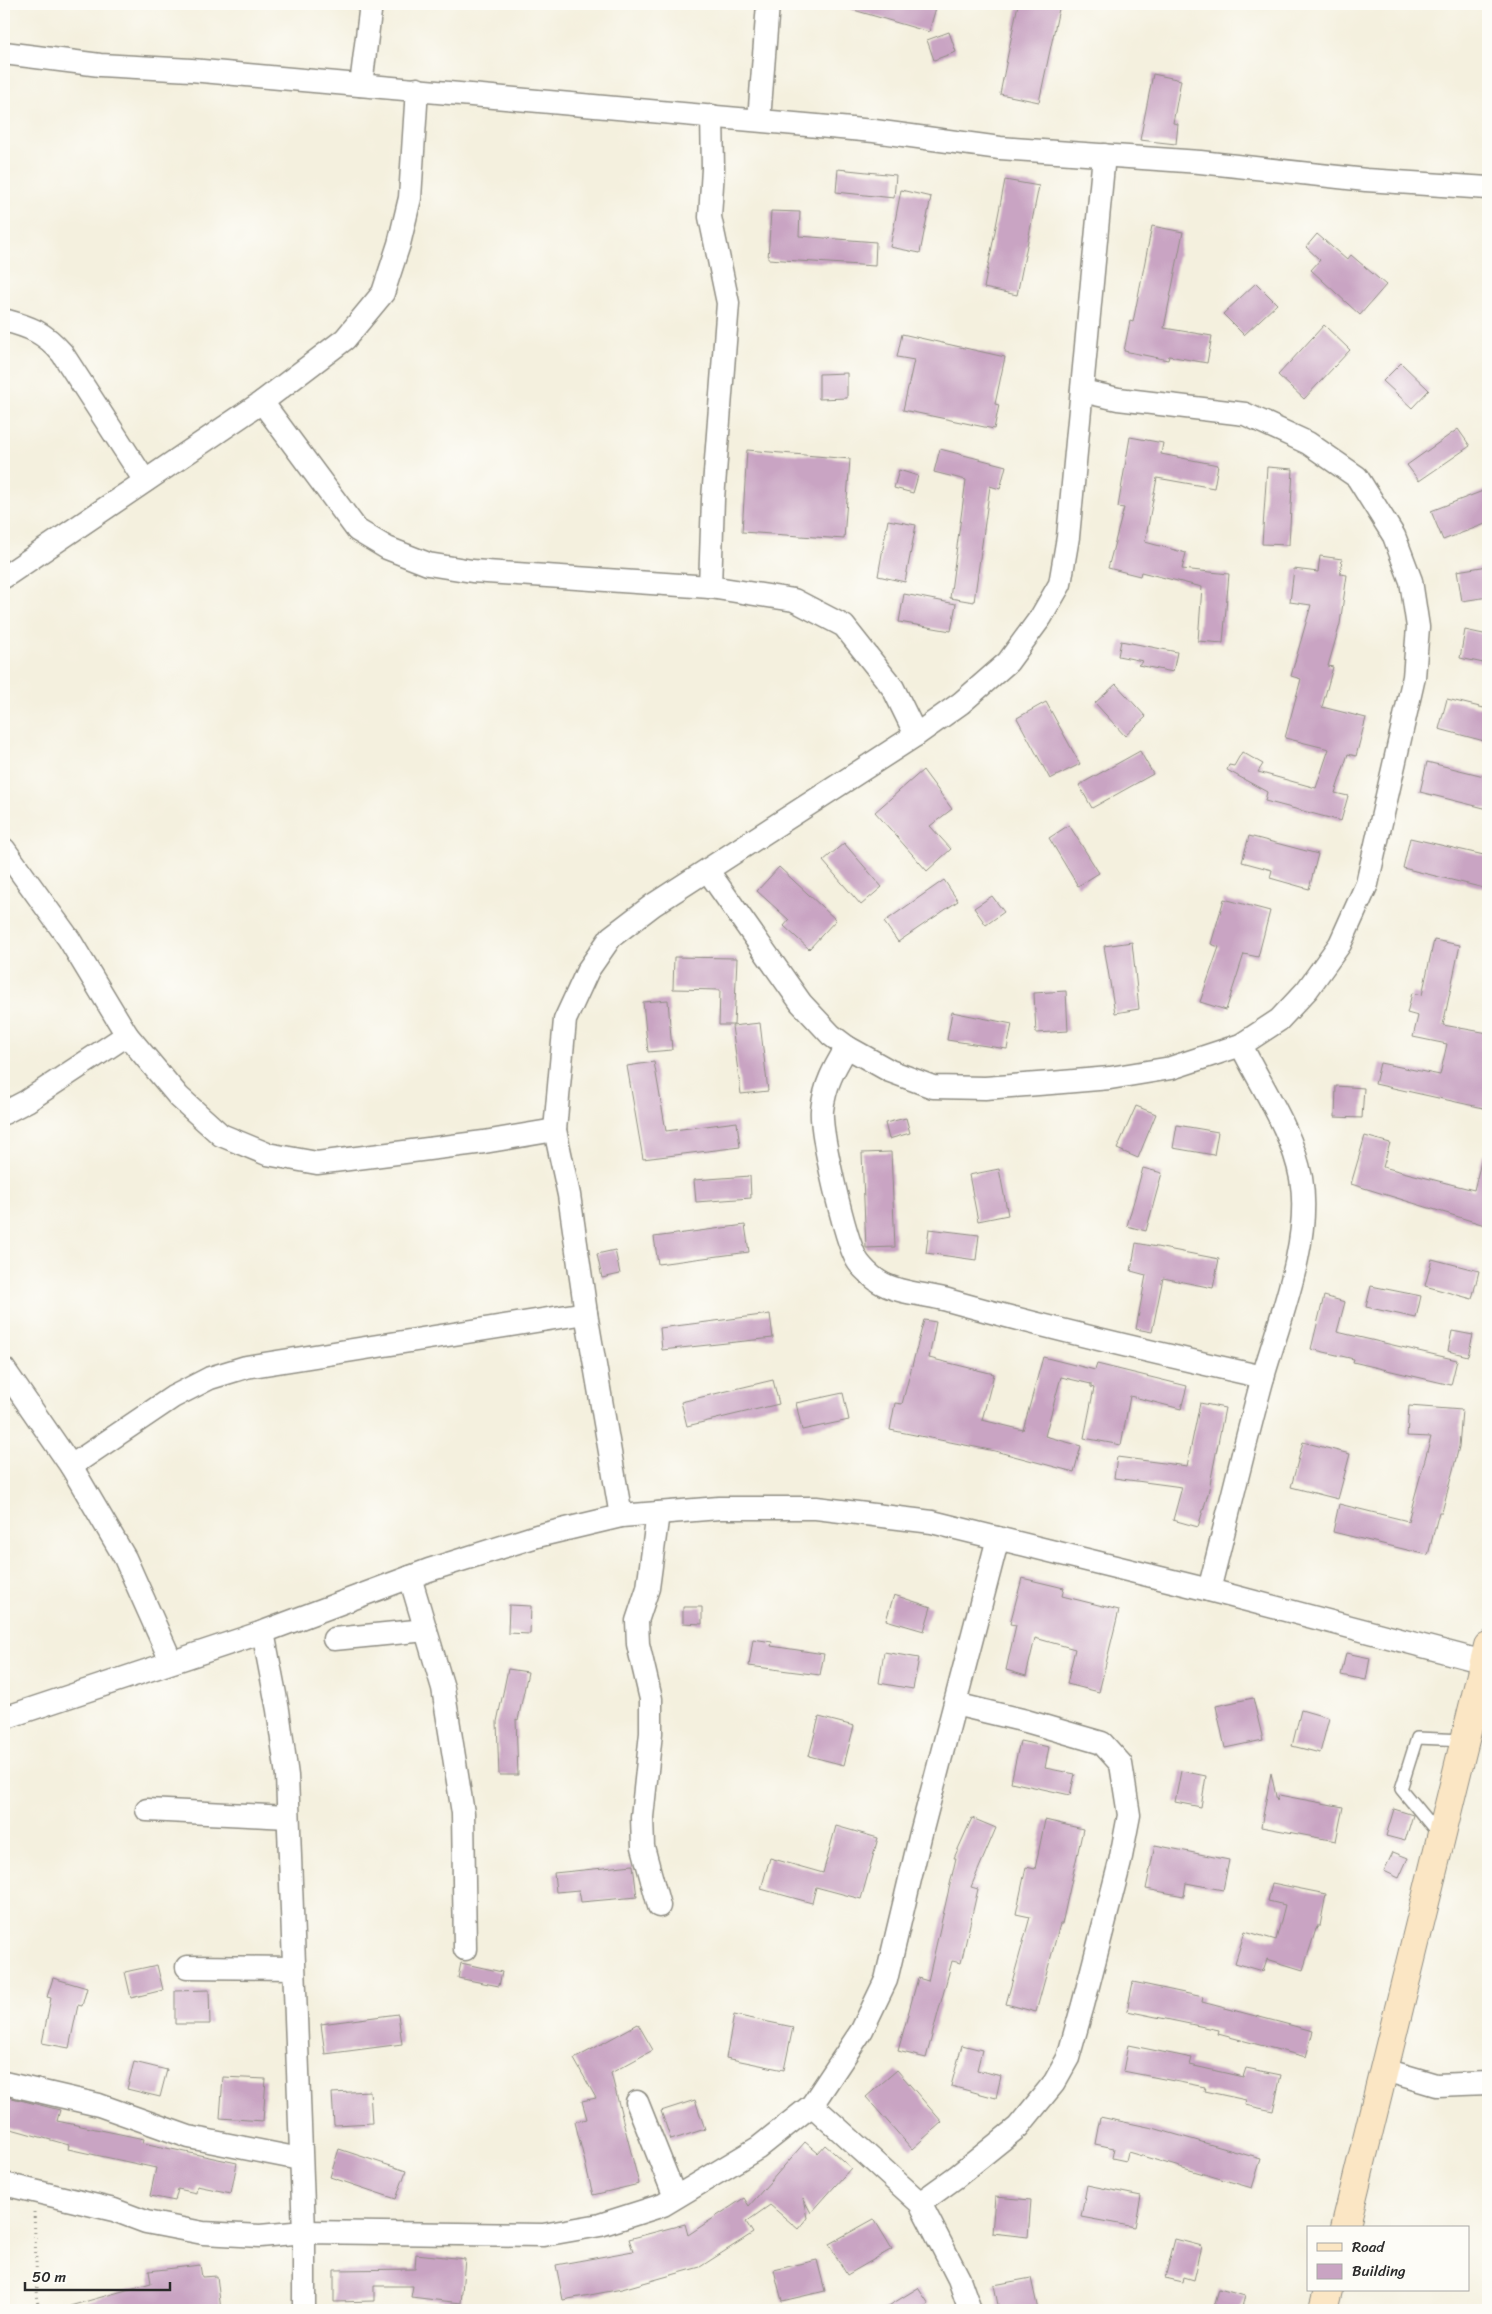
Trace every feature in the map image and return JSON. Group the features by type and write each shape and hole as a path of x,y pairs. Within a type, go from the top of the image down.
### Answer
{"street":[{"path":"361,85 371,4"},
{"path":"758,120 768,4"},
{"path":"4,53 100,64 417,89 874,131 1000,148 1200,162 1366,180 1488,188"},
{"path":"4,577 262,402 345,339 383,293 410,198 417,89"},
{"path":"710,587 713,499 728,303 710,217 712,116"},
{"path":"621,1516 586,1313 570,1195 555,1130 565,1020 588,970 611,937 653,905 916,735 961,703 1008,662 1041,617 1060,584 1068,537 1104,155"},
{"path":"4,320 36,330 48,337 62,353 145,481"},
{"path":"708,871 801,1003 831,1035 847,1048 890,1071 933,1087 985,1088 1110,1078 1171,1068 1241,1045 1279,1020 1307,990 1340,944 1367,884 1414,677 1418,627 1411,581 1394,536 1357,477 1308,443 1245,414 1118,399 1082,391"},
{"path":"262,402 357,530 387,548 428,564 472,571 710,587 794,600 844,626 893,688 916,735"},
{"path":"4,849 69,939 127,1035 179,1097 221,1135 267,1154 317,1163 484,1142 555,1130"},
{"path":"4,1113 27,1101 127,1035"},
{"path":"1209,1590 1263,1378 1290,1290 1304,1216 1301,1179 1289,1135 1241,1045"},
{"path":"847,1048 828,1080 822,1112 832,1172 848,1238 858,1261 878,1281 899,1289 940,1297 1116,1345 1263,1378"},
{"path":"71,1466 174,1397 210,1378 246,1366 586,1313"},
{"path":"4,1369 71,1466 125,1558 171,1661"},
{"path":"4,1718 263,1632 410,1576 537,1536 621,1516 719,1508 816,1508 932,1522 1209,1590 1486,1654 1345,2226"},
{"path":"658,1513 648,1588 637,1621 638,1644 651,1699 651,1733 642,1818 643,1847 659,1906"},
{"path":"4,2184 114,2210 146,2222 203,2233 260,2236 304,2232 543,2235 600,2225 663,2205 758,2148 812,2105 862,2030 886,1980 998,1538"},
{"path":"410,1576 443,1688 463,1813 465,1950"},
{"path":"334,1639 426,1630"},
{"path":"263,1632 287,1776 292,1968 304,2232 304,2310"},
{"path":"920,2203 956,2178 1018,2127 1054,2084 1068,2058 1084,2005 1120,1862 1129,1814 1121,1764 1102,1742 955,1704"},
{"path":"147,1810 288,1818"},
{"path":"187,1967 292,1968"},
{"path":"1384,2070 1436,2085 1488,2083"},
{"path":"4,2083 99,2105 189,2137 300,2160"},
{"path":"637,2102 675,2197"},
{"path":"812,2105 920,2203 959,2279 970,2310"},
{"path":"1323,2310 1328,2292"}],"lane":[{"path":"1442,1838 1401,1789 1417,1738 1465,1740"}],"path":[{"path":"33,2191 38,2310"}],"building":[{"path":"847,4 937,4 929,32 847,8"},
{"path":"1018,4 1060,4 1039,102 1000,94"},
{"path":"949,32 956,52 934,60 927,40"},
{"path":"1153,74 1181,80 1173,123 1178,124 1176,144 1140,140"},
{"path":"838,169 896,175 894,198 836,192"},
{"path":"1005,180 1039,186 1017,295 984,288"},
{"path":"901,190 931,197 920,253 890,247"},
{"path":"771,211 800,212 799,236 876,242 875,266 768,259"},
{"path":"1152,226 1183,232 1164,328 1212,336 1207,363 1169,356 1168,360 1124,351 1130,321 1133,322"},
{"path":"1317,234 1347,260 1351,255 1386,285 1360,315 1311,270 1320,260 1306,247"},
{"path":"1256,283 1277,304 1244,335 1223,314"},
{"path":"1324,325 1350,350 1304,399 1278,375"},
{"path":"902,334 1005,357 995,404 999,405 994,429 903,410 914,360 897,357"},
{"path":"1401,363 1429,390 1412,408 1383,381"},
{"path":"847,373 847,398 819,399 819,374"},
{"path":"1458,429 1470,446 1419,481 1407,465"},
{"path":"1130,437 1163,443 1161,454 1218,465 1214,488 1157,478 1145,542 1186,553 1182,569 1229,574 1223,643 1198,641 1202,587 1141,572 1140,576 1108,568 1124,508 1118,507"},
{"path":"940,449 1006,466 1000,489 990,486 974,602 950,598 966,480 934,472"},
{"path":"747,450 850,459 844,539 742,532"},
{"path":"1267,467 1293,469 1289,545 1262,544"},
{"path":"899,470 918,476 913,493 894,488"},
{"path":"1488,489 1488,523 1443,540 1431,511"},
{"path":"888,520 916,525 905,582 878,576"},
{"path":"1320,556 1342,559 1340,574 1347,575 1340,624 1328,666 1333,667 1322,707 1366,718 1356,756 1348,754 1335,793 1348,796 1341,821 1265,801 1267,792 1227,770 1229,765 1234,766 1242,752 1263,764 1258,772 1316,788 1329,749 1285,738 1301,679 1291,676 1311,605 1290,602 1294,569 1318,572"},
{"path":"1488,566 1488,597 1462,601 1457,571"},
{"path":"904,594 956,604 951,631 899,622"},
{"path":"1465,630 1488,635 1488,664 1460,658"},
{"path":"1121,641 1177,652 1173,672 1138,665 1143,661 1118,656"},
{"path":"1116,684 1146,717 1125,736 1095,703"},
{"path":"1447,699 1488,709 1488,742 1439,729"},
{"path":"1046,702 1080,764 1050,779 1017,718"},
{"path":"1140,751 1153,774 1092,808 1079,785"},
{"path":"1427,762 1488,777 1488,809 1420,792"},
{"path":"923,770 952,809 930,826 951,849 927,871 875,812"},
{"path":"1069,825 1099,873 1078,886 1049,838"},
{"path":"1249,836 1318,854 1309,889 1270,878 1272,870 1242,862"},
{"path":"1410,838 1488,856 1488,889 1403,868"},
{"path":"844,843 882,887 861,905 823,861"},
{"path":"779,867 836,920 809,949 784,926 789,920 757,891"},
{"path":"944,880 958,901 898,942 884,922"},
{"path":"992,896 1004,912 986,925 974,908"},
{"path":"1224,899 1270,911 1258,957 1244,954 1226,1010 1200,1002 1219,947 1211,944"},
{"path":"1434,940 1460,945 1443,1025 1488,1033 1488,1109 1375,1084 1380,1063 1440,1075 1447,1044 1413,1037 1418,1016 1407,1013 1412,993 1422,995"},
{"path":"1132,942 1139,1009 1115,1013 1104,946"},
{"path":"674,957 737,958 734,1025 719,1025 720,990 673,989"},
{"path":"1066,991 1068,1031 1036,1033 1034,993"},
{"path":"668,1000 672,1050 648,1052 643,1002"},
{"path":"952,1012 1012,1024 1007,1049 947,1040"},
{"path":"760,1023 768,1091 741,1094 732,1026"},
{"path":"654,1062 666,1131 737,1122 740,1147 643,1159 627,1066"},
{"path":"1336,1086 1364,1088 1362,1118 1335,1117"},
{"path":"1136,1106 1156,1114 1138,1158 1117,1149"},
{"path":"906,1118 910,1133 889,1139 885,1123"},
{"path":"1177,1125 1218,1132 1214,1155 1173,1148"},
{"path":"1365,1136 1390,1143 1383,1167 1474,1190 1483,1154 1488,1155 1488,1226 1351,1184"},
{"path":"891,1152 895,1247 866,1248 862,1153"},
{"path":"1143,1168 1162,1173 1146,1231 1127,1226"},
{"path":"999,1169 1008,1215 978,1221 969,1175"},
{"path":"750,1176 751,1198 696,1202 694,1180"},
{"path":"745,1225 749,1252 658,1264 654,1237"},
{"path":"929,1229 979,1235 976,1260 926,1253"},
{"path":"1136,1243 1219,1259 1213,1288 1163,1278 1152,1332 1136,1329 1146,1275 1131,1271"},
{"path":"615,1250 620,1274 602,1278 597,1254"},
{"path":"1432,1259 1479,1271 1472,1299 1425,1286"},
{"path":"1371,1286 1421,1296 1416,1318 1366,1307"},
{"path":"1324,1296 1345,1302 1337,1332 1457,1360 1451,1385 1353,1362 1354,1359 1311,1349"},
{"path":"770,1314 773,1338 662,1350 660,1328"},
{"path":"924,1320 936,1322 929,1358 994,1374 982,1420 1023,1430 1043,1357 1095,1370 1097,1364 1187,1386 1181,1409 1130,1396 1121,1445 1084,1438 1094,1388 1091,1387 1091,1384 1061,1377 1045,1436 1081,1446 1074,1472 995,1451 890,1430 895,1403 902,1404"},
{"path":"1452,1331 1473,1335 1468,1356 1448,1351"},
{"path":"773,1380 779,1404 687,1426 681,1402"},
{"path":"843,1393 849,1420 802,1430 796,1403"},
{"path":"1200,1403 1225,1408 1208,1494 1198,1527 1173,1520 1182,1487 1114,1478 1117,1457 1187,1466"},
{"path":"1409,1406 1462,1410 1459,1447 1442,1512 1439,1512 1428,1555 1333,1532 1339,1504 1408,1521 1431,1437 1407,1436"},
{"path":"1303,1442 1350,1454 1338,1499 1291,1487"},
{"path":"1022,1578 1064,1588 1062,1596 1119,1610 1099,1692 1067,1684 1075,1649 1035,1638 1026,1676 1006,1670 1016,1625 1010,1624"},
{"path":"894,1595 931,1607 924,1631 886,1620"},
{"path":"509,1605 531,1606 530,1634 508,1633"},
{"path":"683,1607 702,1607 702,1624 683,1623"},
{"path":"753,1639 772,1642 771,1646 824,1654 820,1675 749,1666"},
{"path":"884,1652 919,1658 913,1689 879,1683"},
{"path":"1346,1653 1370,1658 1366,1680 1341,1675"},
{"path":"508,1669 528,1672 518,1720 516,1719 518,1775 499,1775 497,1722"},
{"path":"1253,1698 1263,1740 1225,1748 1216,1706"},
{"path":"1301,1710 1329,1718 1320,1753 1292,1746"},
{"path":"819,1717 854,1726 844,1765 809,1756"},
{"path":"1020,1741 1049,1747 1045,1768 1075,1774 1070,1795 1011,1782"},
{"path":"1181,1771 1206,1776 1201,1807 1175,1802"},
{"path":"1271,1773 1277,1801 1279,1795 1343,1807 1336,1841 1261,1827"},
{"path":"1394,1809 1413,1815 1405,1841 1386,1836"},
{"path":"972,1818 996,1828 971,1887 978,1889 961,1963 952,1961 926,2058 898,2051 918,1978 928,1981 956,1858 954,1858"},
{"path":"1045,1820 1083,1829 1062,1924 1060,1924 1036,2012 1006,2004 1030,1917 1016,1914 1026,1867 1035,1869"},
{"path":"836,1826 878,1838 861,1899 816,1887 812,1903 761,1889 770,1858 823,1873"},
{"path":"1155,1845 1229,1860 1223,1890 1186,1883 1184,1896 1146,1889"},
{"path":"1393,1852 1408,1858 1399,1878 1384,1871"},
{"path":"633,1865 637,1897 581,1902 579,1890 556,1892 554,1873"},
{"path":"1272,1883 1326,1894 1320,1926 1317,1926 1303,1970 1267,1959 1263,1971 1235,1963 1245,1931 1276,1940 1285,1905 1268,1901"},
{"path":"461,1963 502,1972 499,1986 458,1978"},
{"path":"157,1965 163,1990 131,1998 125,1972"},
{"path":"53,1978 87,1988 82,2006 78,2005 69,2048 42,2043 51,1998 47,1997"},
{"path":"1133,1982 1203,1997 1202,2002 1313,2031 1306,2057 1218,2034 1219,2030 1127,2011"},
{"path":"209,1990 210,2024 175,2024 175,1991"},
{"path":"398,2014 402,2044 325,2054 321,2024"},
{"path":"734,2015 793,2027 784,2070 726,2058"},
{"path":"638,2024 653,2050 611,2073 639,2184 593,2195 575,2122 587,2119 582,2101 596,2098 574,2059"},
{"path":"962,2045 982,2050 977,2070 1001,2076 996,2098 951,2086"},
{"path":"1128,2045 1192,2058 1190,2065 1243,2077 1246,2068 1281,2075 1273,2111 1245,2105 1246,2100 1204,2091 1205,2087 1123,2071"},
{"path":"134,2062 167,2070 160,2097 127,2089"},
{"path":"897,2070 942,2122 912,2149 866,2097"},
{"path":"223,2077 266,2079 263,2121 220,2118"},
{"path":"370,2091 372,2123 334,2125 332,2093"},
{"path":"4,2096 60,2110 57,2121 144,2139 143,2143 237,2163 231,2193 197,2186 196,2193 178,2189 175,2201 150,2196 156,2168 68,2149 69,2145 4,2127"},
{"path":"695,2100 705,2129 671,2140 661,2111"},
{"path":"1100,2117 1153,2128 1261,2159 1252,2188 1128,2152 1126,2161 1112,2158 1114,2148 1095,2144"},
{"path":"805,2142 818,2153 825,2145 851,2168 811,2213 803,2198 807,2218 798,2229 770,2205 746,2222 753,2233 700,2267 622,2289 563,2300 556,2265 633,2251 629,2239 685,2224 688,2235 744,2198 749,2206"},
{"path":"339,2149 406,2171 396,2199 330,2177"},
{"path":"1087,2185 1141,2196 1135,2227 1081,2217"},
{"path":"995,2197 1031,2200 1028,2237 992,2233"},
{"path":"874,2219 892,2249 847,2275 829,2244"},
{"path":"1175,2239 1202,2246 1194,2280 1184,2277 1183,2282 1165,2278"},
{"path":"416,2254 465,2259 461,2303 411,2297 413,2286 374,2286 374,2301 334,2302 334,2270 415,2269"},
{"path":"817,2260 825,2291 782,2301 774,2270"},
{"path":"200,2265 202,2277 217,2276 221,2310 71,2310 70,2306 151,2283 149,2271"},
{"path":"1031,2278 1038,2310 999,2310 994,2285"},
{"path":"918,2288 929,2304 918,2310 882,2310"},
{"path":"1219,2289 1245,2296 1241,2310 1213,2310"}]}
